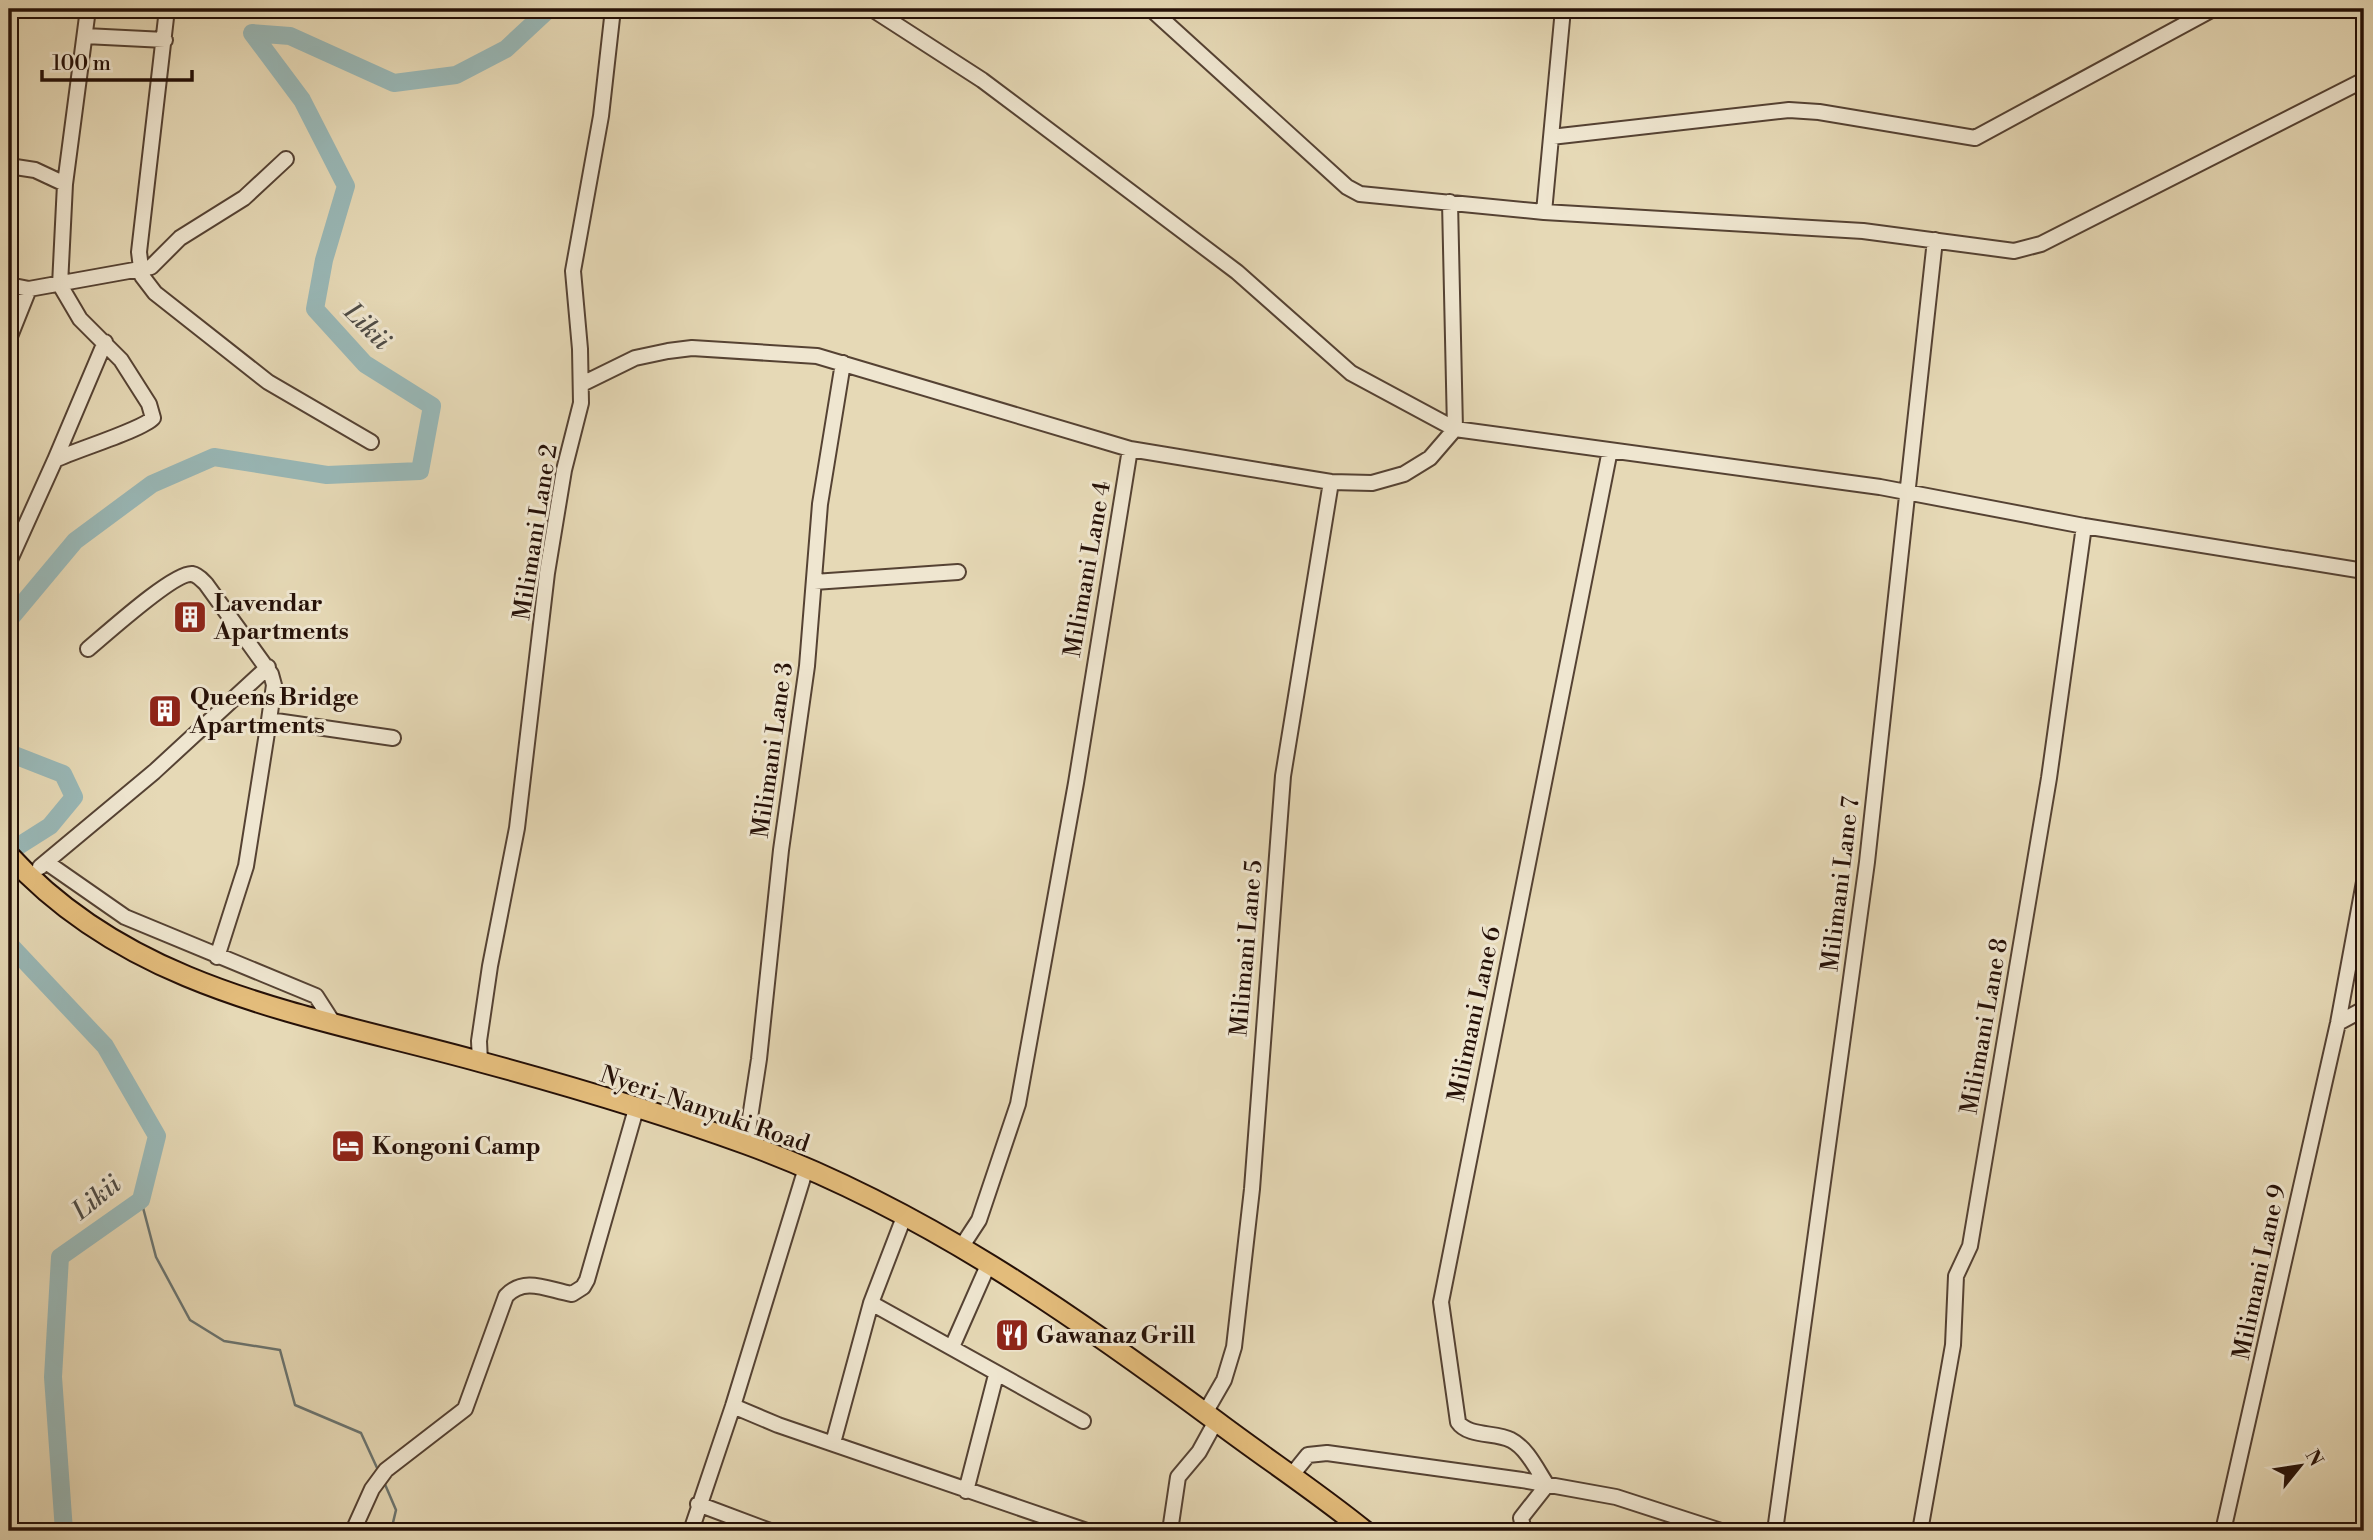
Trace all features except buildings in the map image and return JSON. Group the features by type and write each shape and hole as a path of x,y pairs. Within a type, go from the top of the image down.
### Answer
{"highway":[{"name":"Nyeri-Nanyuki Road","path":"18,865 78,918 152,963 229,994 480,1062 636,1109 746,1144 806,1168 962,1246 1108,1340 1365,1531"}],"street":[{"path":"55,460 86,445 143,426 153,418 149,404 105,342 80,319 60,285 65,184 88,9"},
{"path":"167,9 139,252 146,284 268,382 371,442"},
{"name":"Milimani Lane 2","path":"480,1062 479,1041 490,966 517,828 547,573 582,384 573,271 601,116 613,9"},
{"path":"872,9 982,80 1237,272 1351,373 1455,429 1880,487 1908,495 2084,526 2364,571"},
{"path":"1151,9 1346,187 1368,196 1544,212 1863,231 2014,251 2029,249 2364,80"},
{"path":"1544,212 1563,9"},
{"path":"1551,137 1789,110 1819,112 1976,138 2213,9"},
{"path":"85,36 165,40"},
{"path":"9,285 29,289 151,267 190,231 244,198 286,159"},
{"path":"9,166 35,170 65,184"},
{"path":"1130,449 1331,482 1372,483 1404,474 1430,458 1455,429 1450,202"},
{"name":"Milimani Lane 7","path":"1775,1531 1867,862 1935,240"},
{"path":"9,339 29,289"},
{"path":"9,562 105,342"},
{"name":"Milimani Lane 4","path":"582,384 635,358 692,348 817,356 1130,449 1076,783 1018,1104 979,1220 962,1246"},
{"name":"Milimani Lane 3","path":"746,1144 760,1059 814,582 820,504 843,363"},
{"name":"Milimani Lane 6","path":"1547,1485 1529,1458 1511,1440 1467,1429 1458,1422 1441,1303 1610,450"},
{"name":"Milimani Lane 5","path":"1170,1531 1178,1477 1199,1452 1234,1347 1252,1189 1283,776 1331,482"},
{"name":"Milimani Lane 8","path":"1920,1531 1953,1345 1956,1276 1970,1246 2049,778 2084,526"},
{"path":"814,582 958,572"},
{"path":"88,649 168,584 194,575 206,584 268,667 274,685 246,866 217,957"},
{"path":"18,865 46,862 154,772 268,667"},
{"path":"269,720 393,738"},
{"path":"46,862 125,917 316,996 334,1024"},
{"name":"Milimani Lane 9","path":"2223,1531 2338,1023 2364,882"},
{"path":"2338,1023 2364,1009"},
{"path":"354,1531 372,1489 386,1470 465,1409 506,1297 511,1291 526,1284 572,1294 583,1287 636,1109"},
{"path":"691,1531 733,1406 806,1168"},
{"path":"833,1443 871,1303 904,1217"},
{"path":"953,1347 989,1263"},
{"path":"871,1303 953,1347 996,1375 1083,1421"},
{"path":"966,1491 996,1375"},
{"path":"733,1406 966,1491 1087,1531"},
{"path":"1291,1476 1304,1458 1319,1453 1547,1485 1637,1502 1721,1531"},
{"path":"1524,1531 1521,1518 1547,1485"},
{"path":"698,1504 770,1531"}],"waterway":[{"name":"Likii","path":"9,620 75,541 152,484 214,457 327,475 420,471 432,406 365,364 315,309 324,260 346,186 302,100 252,33 290,36 394,83 456,75 506,49 549,9"},
{"name":"Likii","path":"9,753 63,774 74,797 50,826 9,852"},
{"name":"Likii","path":"9,944 105,1046 157,1136 141,1200 60,1257 53,1377 64,1531"},
{"path":"141,1200 156,1257 190,1320 224,1341 280,1350 295,1405 361,1433 378,1470"},
{"path":"384,1482 396,1510 391,1531"}],"place":[{"name":"Lavendar Apartments","path":"190,617"},
{"name":"Queens Bridge Apartments","path":"165,711"},
{"name":"Kongoni Camp","path":"348,1146"},
{"name":"Gawanaz Grill","path":"1012,1335"}]}
